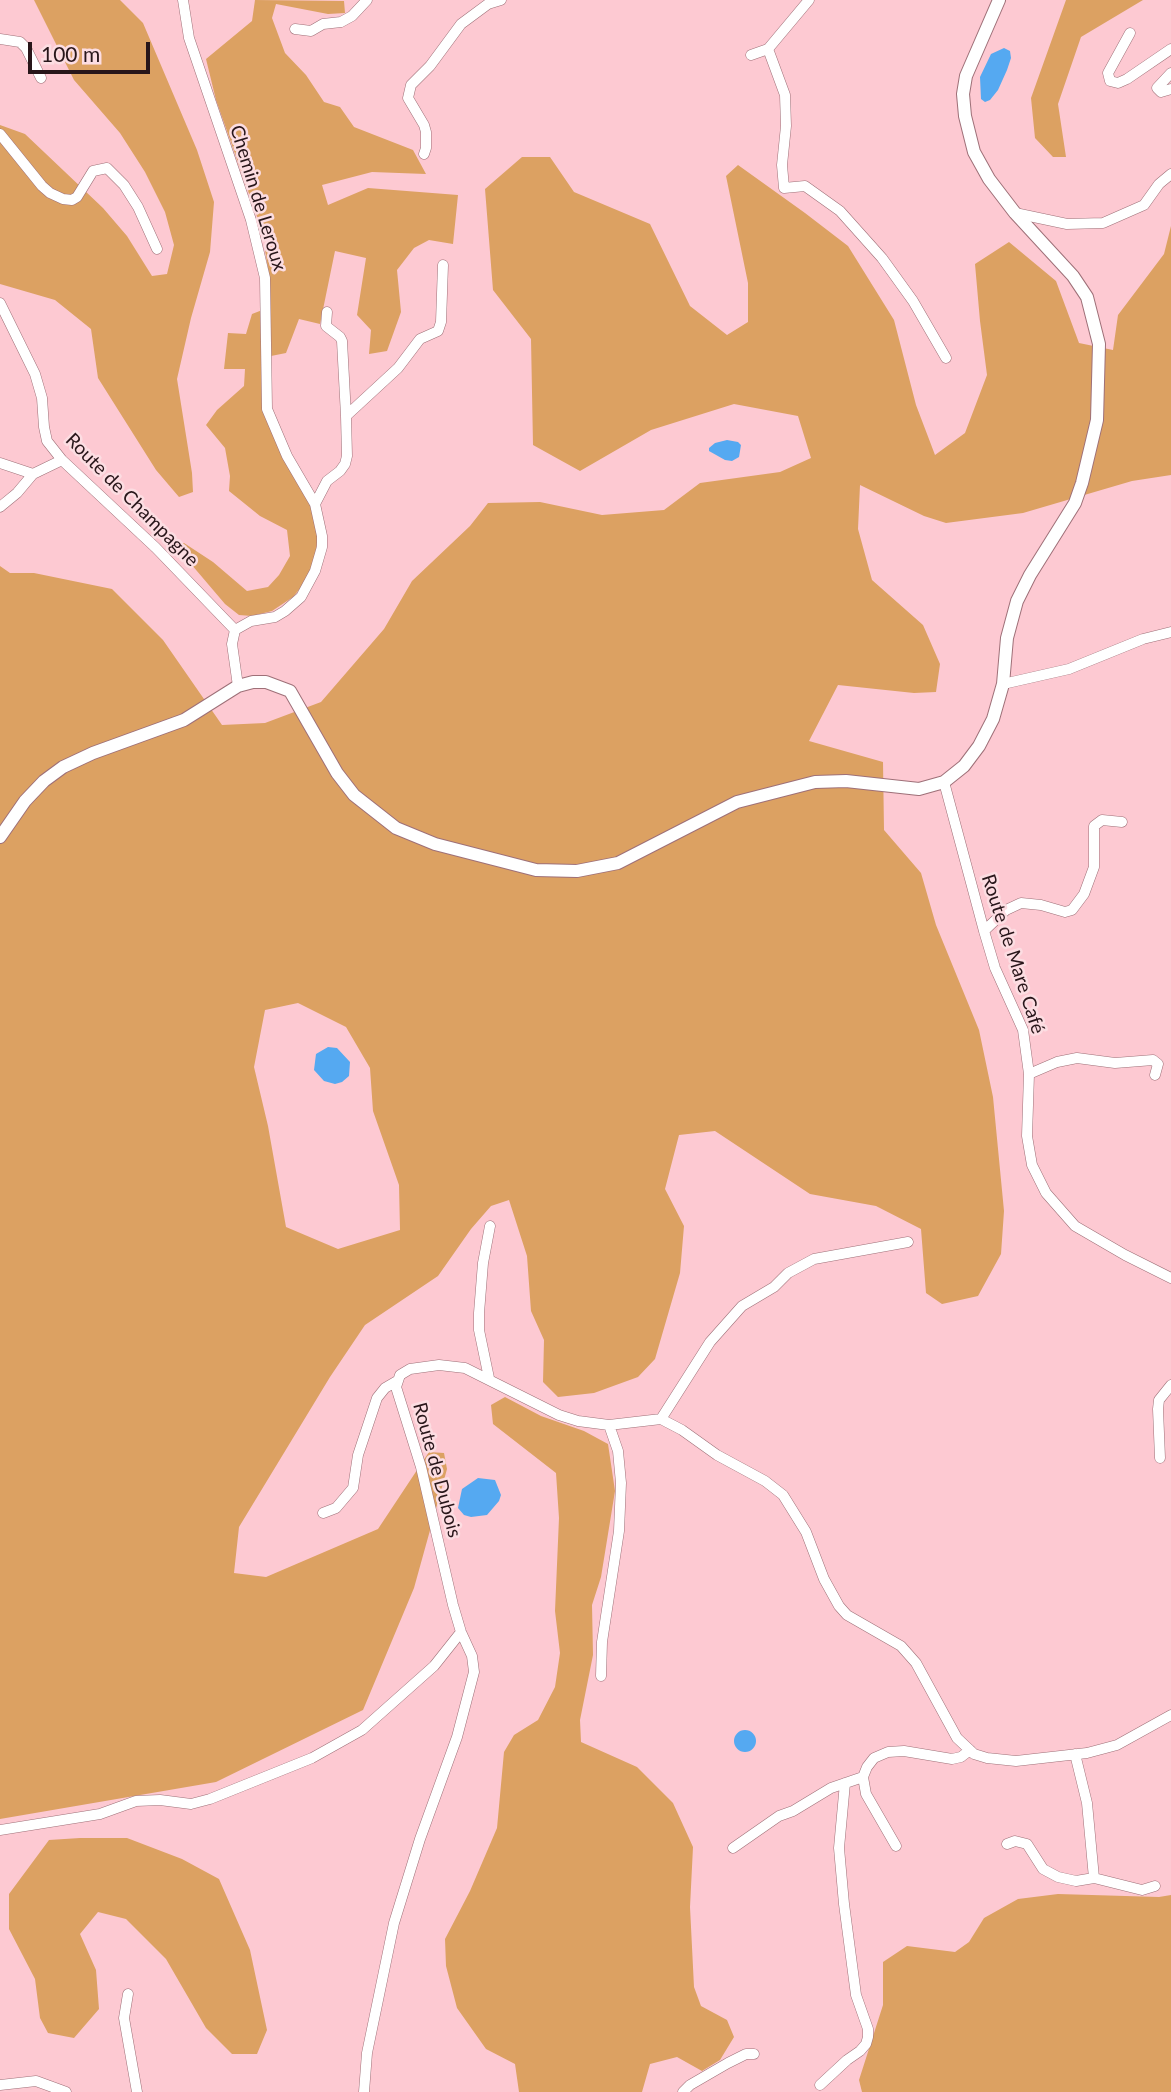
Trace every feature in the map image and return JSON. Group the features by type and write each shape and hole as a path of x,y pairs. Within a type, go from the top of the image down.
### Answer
{"main road":[{"path":"0,837 25,801 44,780 63,767 93,752 184,720 238,686 266,682 290,691 337,773 354,795 396,828 435,844 537,870 577,871 618,863 737,802 815,782 846,781 919,789 944,782 964,766 979,746 993,719 1003,684 1007,638 1017,600 1075,503 1097,420 1099,344 1087,297 1073,276 1015,213 989,179 974,152 965,116 963,94 967,76 999,0"}],"street":[{"name":"Chemin de Leroux","path":"183,0 190,38 251,220 265,278 267,409 287,456 315,504 321,529 322,547 315,571 304,592 293,605 275,617 251,621 235,630"},
{"path":"295,29 311,31 323,24 341,22 352,16 367,0"},
{"path":"424,154 426,132 421,118 408,99 411,85 461,24 488,4 501,0"},
{"path":"751,55 768,49 809,0"},
{"path":"1130,33 1108,73 1110,81 1118,83 1127,79 1171,49"},
{"path":"0,39 20,43 26,48 41,78"},
{"path":"768,49 785,95 786,126 782,165 784,188 805,186 841,211 882,258 913,301 946,358"},
{"path":"1171,73 1157,88 1161,92 1171,89"},
{"path":"0,133 42,186 63,199 72,200 78,197 93,171 107,168 124,185 138,207 156,249"},
{"path":"1015,213 1067,224 1102,223 1144,205 1159,184 1171,174"},
{"path":"346,416 398,368 420,339 438,331 441,322 443,265"},
{"name":"Route de Champagne","path":"0,303 35,374 42,398 47,440 62,460 156,548 235,630"},
{"path":"315,504 327,481 340,471 347,456 342,341 326,326 327,312"},
{"path":"0,507 23,487 33,474 62,460"},
{"path":"0,463 33,474"},
{"path":"235,630 232,644 238,686"},
{"path":"1003,684 1069,669 1143,639 1171,632"},
{"name":"Route de Mare Café","path":"944,782 995,968 1023,1030 1029,1074 1027,1136 1032,1165 1046,1193 1075,1226 1171,1278"},
{"path":"984,931 1012,906 1028,903 1065,912 1077,906 1094,867 1094,826 1102,820 1122,821"},
{"path":"1029,1074 1057,1062 1077,1058 1115,1063 1153,1060 1158,1067 1155,1075"},
{"path":"489,1378 479,1330 480,1292 490,1226"},
{"path":"908,1242 814,1259 788,1273 774,1287 742,1307 710,1342 661,1419 682,1430 717,1455 765,1481 783,1495 806,1532 824,1579 839,1606 847,1615 901,1646 916,1663 957,1738 970,1750 987,1758 1016,1761 1075,1754 1117,1745 1171,1715"},
{"name":"Route de Dubois","path":"365,2092 367,2053 394,1923 419,1839 457,1737 474,1672 472,1656 453,1605 421,1467 401,1406 397,1381 400,1375 410,1369 439,1365 465,1368 559,1415 578,1421 609,1425 661,1419"},
{"path":"324,1513 336,1508 353,1488 358,1455 377,1398 385,1388 397,1381"},
{"path":"1160,1458 1157,1409 1171,1385"},
{"path":"601,1675 602,1642 619,1531 621,1483 618,1451 609,1425"},
{"path":"0,1830 100,1814 136,1801 160,1800 191,1804 312,1758 362,1730 434,1666 461,1632"},
{"path":"896,1846 866,1794 863,1777 874,1758 888,1752 904,1751 952,1759 961,1757 970,1750"},
{"path":"1075,1754 1087,1803 1094,1878"},
{"path":"733,1848 752,1837 767,1823 845,1783 863,1777"},
{"path":"820,2085 860,2051 868,2037 854,1985 844,1904 839,1848 845,1783"},
{"path":"1007,1844 1015,1841 1027,1844 1043,1868 1058,1877 1076,1881 1094,1878 1142,1890 1155,1886"},
{"path":"128,1994 124,2018 137,2092"},
{"path":"684,2092 690,2085 728,2063 746,2054 754,2054"},
{"path":"0,2085 36,2081 66,2092"}],"shaded area":[{"path":"34,0 120,0 143,23 197,150 214,202 210,252 177,379 193,492 179,497 156,470 98,378 91,329 55,300 0,284 0,125 25,134 103,208 127,236 152,276 167,274 174,245 165,212 145,172 120,133 74,80"},
{"path":"255,0 344,1 345,13 328,14 276,4 272,18 285,53 306,75 324,102 340,107 354,127 413,150 426,174 372,172 322,185 328,205 368,188 458,195 453,244 429,240 414,248 397,270 401,312 387,351 369,354 371,330 357,315 366,258 335,251 320,324 299,319 286,353 271,356 264,409 312,504 318,533 316,552 307,580 293,597 272,611 252,616 239,615 225,604 174,544 184,543 213,562 247,591 268,587 290,556 287,530 260,516 229,491 230,476 225,448 206,425 217,410 244,386 245,369 224,369 228,333 246,334 252,314 270,307 270,281 265,250 270,249 272,234 259,222 216,100 206,59 252,21"},
{"path":"1066,0 1143,0 1081,37 1058,104 1066,157 1053,157 1035,138 1031,98"},
{"path":"522,157 550,157 574,192 650,224 690,306 727,335 748,322 748,283 726,176 738,165 848,246 894,320 916,405 935,455 965,433 987,375 975,264 1009,242 1056,281 1079,343 1113,350 1118,315 1164,254 1171,226 1171,475 1132,481 1023,513 946,523 924,516 860,485 858,529 872,580 923,625 940,664 936,692 914,693 838,685 809,741 883,762 884,830 921,873 936,925 979,1030 993,1097 1004,1211 1001,1254 978,1296 942,1304 926,1293 921,1229 876,1206 810,1194 715,1131 679,1135 665,1189 684,1226 680,1273 655,1359 638,1377 594,1393 558,1397 543,1382 544,1340 531,1311 527,1256 509,1200 491,1206 438,1276 365,1325 330,1377 239,1527 234,1573 266,1577 378,1529 429,1452 444,1453 447,1469 414,1588 363,1710 216,1782 0,1819 0,566 10,573 34,573 112,589 163,640 222,725 265,723 321,702 384,629 412,581 470,526 488,503 540,502 602,515 664,510 700,483 780,472 811,458 798,416 734,404 651,430 580,471 533,445 531,339 493,290 485,189","holes":["298,1003 346,1027 370,1068 373,1111 399,1185 400,1230 338,1249 286,1227 268,1126 254,1067 265,1010"]},
{"path":"505,1397 541,1416 584,1431 608,1444 615,1491 601,1577 592,1605 593,1655 580,1720 581,1742 637,1767 673,1803 693,1847 690,1907 694,1987 701,2006 727,2020 734,2037 720,2060 702,2071 677,2057 650,2064 642,2092 519,2092 515,2064 486,2049 457,2008 446,1966 445,1939 470,1891 497,1828 504,1752 514,1735 538,1720 555,1687 560,1653 555,1611 559,1518 556,1473 493,1424 491,1405"},
{"path":"127,1838 182,1859 219,1879 250,1950 267,2030 257,2054 232,2054 206,2028 166,1959 126,1919 98,1912 80,1934 96,1970 99,2009 74,2038 48,2033 40,2018 35,1979 9,1929 9,1894 49,1840"},
{"path":"1058,1894 1159,1897 1171,1895 1171,2092 862,2092 859,2080 883,2005 883,1962 907,1946 955,1952 969,1942 984,1918 1018,1899"}],"water":[{"path":"1004,48 1010,51 1011,58 1007,70 998,90 985,102 981,99 980,77 991,54"},
{"path":"727,440 741,445 739,457 732,461 709,451 715,443"},
{"path":"328,1047 337,1048 350,1062 349,1076 342,1082 335,1084 324,1081 314,1070 316,1054"},
{"path":"478,1478 495,1480 501,1495 487,1515 471,1517 464,1515 458,1508 462,1489"},
{"path":"745,1730 753,1733 756,1741 753,1749 745,1752 737,1749 734,1741 737,1733"}]}
